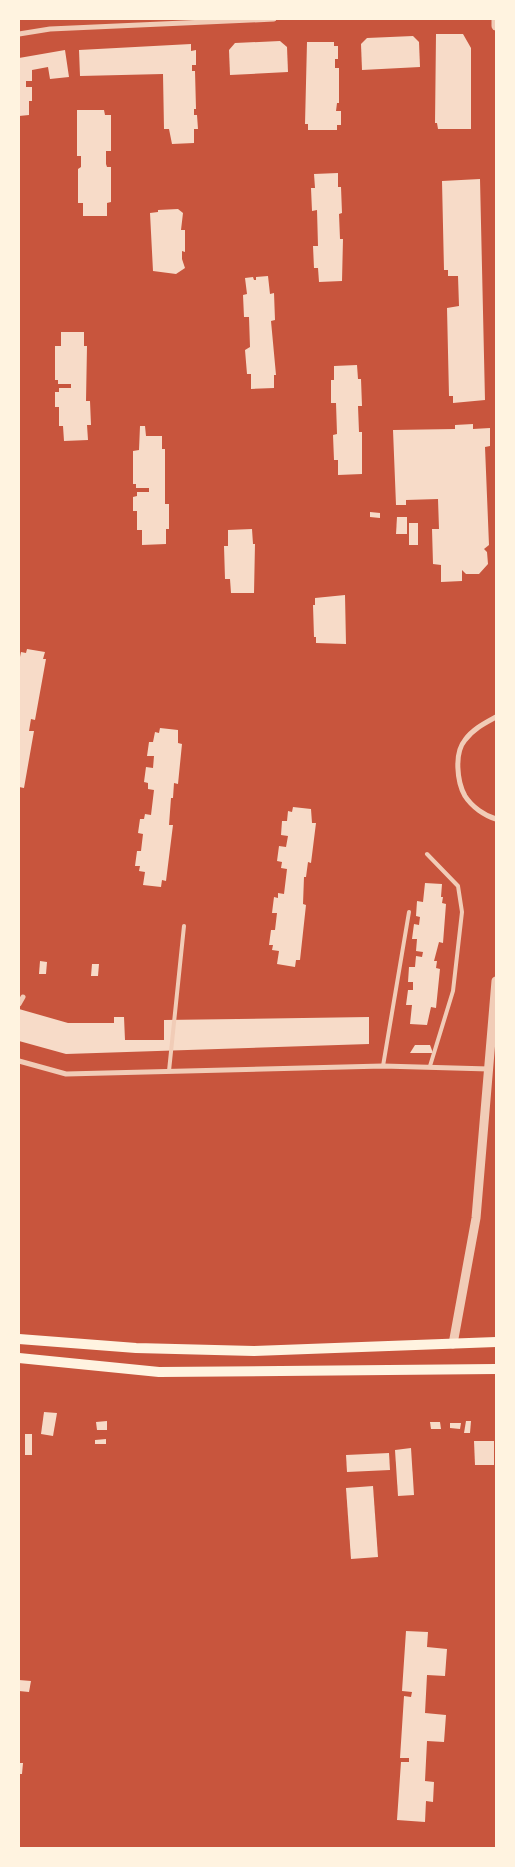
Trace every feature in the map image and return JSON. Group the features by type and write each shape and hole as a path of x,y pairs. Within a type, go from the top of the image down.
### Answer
{"main road":[{"path":"19,1339 136,1348 254,1351 496,1342"},
{"path":"19,1358 159,1372 496,1369"}],"street":[{"path":"19,34 50,29 274,19"},
{"path":"496,19 496,26"},
{"path":"496,717 478,726 463,741 458,762 464,795 474,806 496,819"},
{"path":"454,1344 476,1218 496,980"},
{"path":"19,1004 23,997"},
{"path":"19,1061 66,1074 383,1066 488,1069"}],"lane":[{"path":"427,854 458,886 462,912 453,991 430,1066"},
{"path":"383,1066 409,912"},
{"path":"169,1070 184,926"}],"building":[{"path":"436,34 463,34 471,48 471,129 438,129 437,123 435,123"},
{"path":"413,36 419,42 420,67 362,70 361,44 367,38"},
{"path":"280,41 287,47 288,72 230,75 229,50 235,43"},
{"path":"307,42 334,42 334,46 338,46 338,59 335,59 335,68 339,68 339,103 337,103 336,111 341,111 341,125 337,125 337,130 308,130 308,124 305,124"},
{"path":"191,44 191,51 196,50 196,65 192,65 192,71 195,71 196,109 194,109 194,115 197,115 198,129 194,129 194,143 172,144 169,129 164,129 163,74 80,76 79,50"},
{"path":"65,50 69,77 50,79 48,67 32,70 32,81 26,81 26,87 32,87 29,115 19,116 19,58"},
{"path":"77,110 104,110 105,115 111,115 111,151 106,151 106,164 107,167 111,167 111,202 107,203 107,216 83,216 83,203 78,203 78,169 81,167 81,156 77,156"},
{"path":"338,173 338,187 341,187 342,213 339,214 340,239 343,239 342,281 319,282 318,268 314,268 313,246 318,246 317,210 312,211 311,188 315,188 314,174"},
{"path":"480,179 485,400 453,403 453,396 449,396 447,308 459,306 458,276 448,276 448,270 444,270 442,181"},
{"path":"178,209 183,213 181,230 185,230 185,252 182,251 182,259 185,268 176,274 153,271 150,213 158,212 158,210"},
{"path":"268,276 270,294 274,293 275,320 271,321 276,375 274,375 274,388 251,389 251,374 247,374 245,350 250,347 249,317 244,317 243,295 247,294 245,278 253,277 256,280 256,277"},
{"path":"61,332 84,332 84,346 87,346 86,401 90,401 91,425 87,425 88,440 64,441 63,426 59,426 59,407 55,407 55,392 59,392 59,388 71,388 71,384 58,384 58,380 55,380 55,346 61,346"},
{"path":"357,365 358,379 361,379 362,406 358,406 359,432 362,432 362,474 338,475 338,460 334,460 333,435 337,434 336,403 331,403 331,380 334,380 334,366"},
{"path":"473,424 473,429 490,428 490,446 485,447 489,545 484,549 487,552 488,564 479,574 466,574 462,570 462,581 441,582 441,565 433,564 432,529 439,529 438,499 406,500 406,505 396,505 393,430 455,429 455,425"},
{"path":"140,426 145,426 146,436 162,436 162,449 165,449 165,504 169,504 169,529 166,529 166,544 142,545 142,530 137,530 137,511 133,511 133,497 137,496 137,492 149,492 149,488 136,488 136,484 133,484 133,451 139,450"},
{"path":"370,512 380,513 380,518 370,517"},
{"path":"397,517 407,517 407,534 396,534"},
{"path":"409,523 418,523 418,545 409,545"},
{"path":"252,529 253,544 255,544 254,593 231,593 230,579 225,579 224,546 228,546 228,530"},
{"path":"345,595 346,644 316,643 316,637 314,637 313,605 315,605 315,598"},
{"path":"27,649 45,652 43,659 46,659 35,720 31,719 29,731 34,731 24,788 19,787 19,662 21,652 26,653"},
{"path":"160,728 178,730 178,743 182,744 178,784 174,783 173,798 171,798 169,825 173,825 166,881 162,880 161,887 143,885 145,872 139,871 140,866 135,866 137,851 141,851 143,834 138,833 140,819 144,819 145,814 151,815 154,790 148,789 148,783 144,782 146,767 153,768 154,756 147,756 149,742 153,742 155,732 159,733"},
{"path":"293,807 311,809 312,823 316,823 311,863 308,862 306,877 304,877 303,904 306,905 300,960 296,960 295,967 277,964 279,951 272,950 273,945 269,945 271,930 275,930 277,913 272,913 274,897 278,898 278,893 284,894 287,869 281,868 282,862 277,861 279,846 286,847 288,836 281,835 282,821 287,821 288,811 292,812"},
{"path":"425,883 442,884 442,903 446,904 443,943 439,942 434,961 437,961 436,968 440,969 436,1008 431,1007 427,1025 410,1024 412,1005 406,1005 408,990 413,990 413,982 408,982 409,967 415,967 416,956 422,957 423,952 416,951 417,939 412,939 414,924 419,925 420,917 416,916 417,901 423,902"},
{"path":"40,961 47,962 46,974 39,974"},
{"path":"92,964 99,964 98,976 91,976"},
{"path":"19,1009 68,1023 114,1023 114,1017 124,1017 125,1040 164,1040 164,1020 369,1017 369,1044 66,1054 19,1041"},
{"path":"415,1045 430,1045 433,1053 410,1053"},
{"path":"44,1412 57,1413 53,1436 41,1434"},
{"path":"107,1421 107,1430 97,1430 96,1422"},
{"path":"466,1421 471,1421 470,1433 464,1433"},
{"path":"430,1422 440,1422 441,1429 431,1429"},
{"path":"450,1423 461,1423 460,1429 450,1428"},
{"path":"25,1434 32,1434 32,1455 25,1455"},
{"path":"106,1439 106,1444 95,1444 95,1440"},
{"path":"474,1441 494,1441 494,1465 475,1465"},
{"path":"411,1448 414,1495 398,1496 395,1450"},
{"path":"389,1453 390,1470 347,1472 346,1455"},
{"path":"373,1486 378,1557 351,1559 346,1488"},
{"path":"406,1631 428,1632 427,1647 447,1649 445,1676 427,1675 425,1713 446,1715 444,1742 427,1741 425,1781 434,1782 433,1802 426,1801 425,1822 397,1820 401,1762 409,1762 409,1758 400,1758 404,1696 411,1697 412,1692 402,1691"},
{"path":"19,1680 31,1681 29,1692 19,1691"},
{"path":"19,1763 23,1763 22,1774 19,1774"}]}
